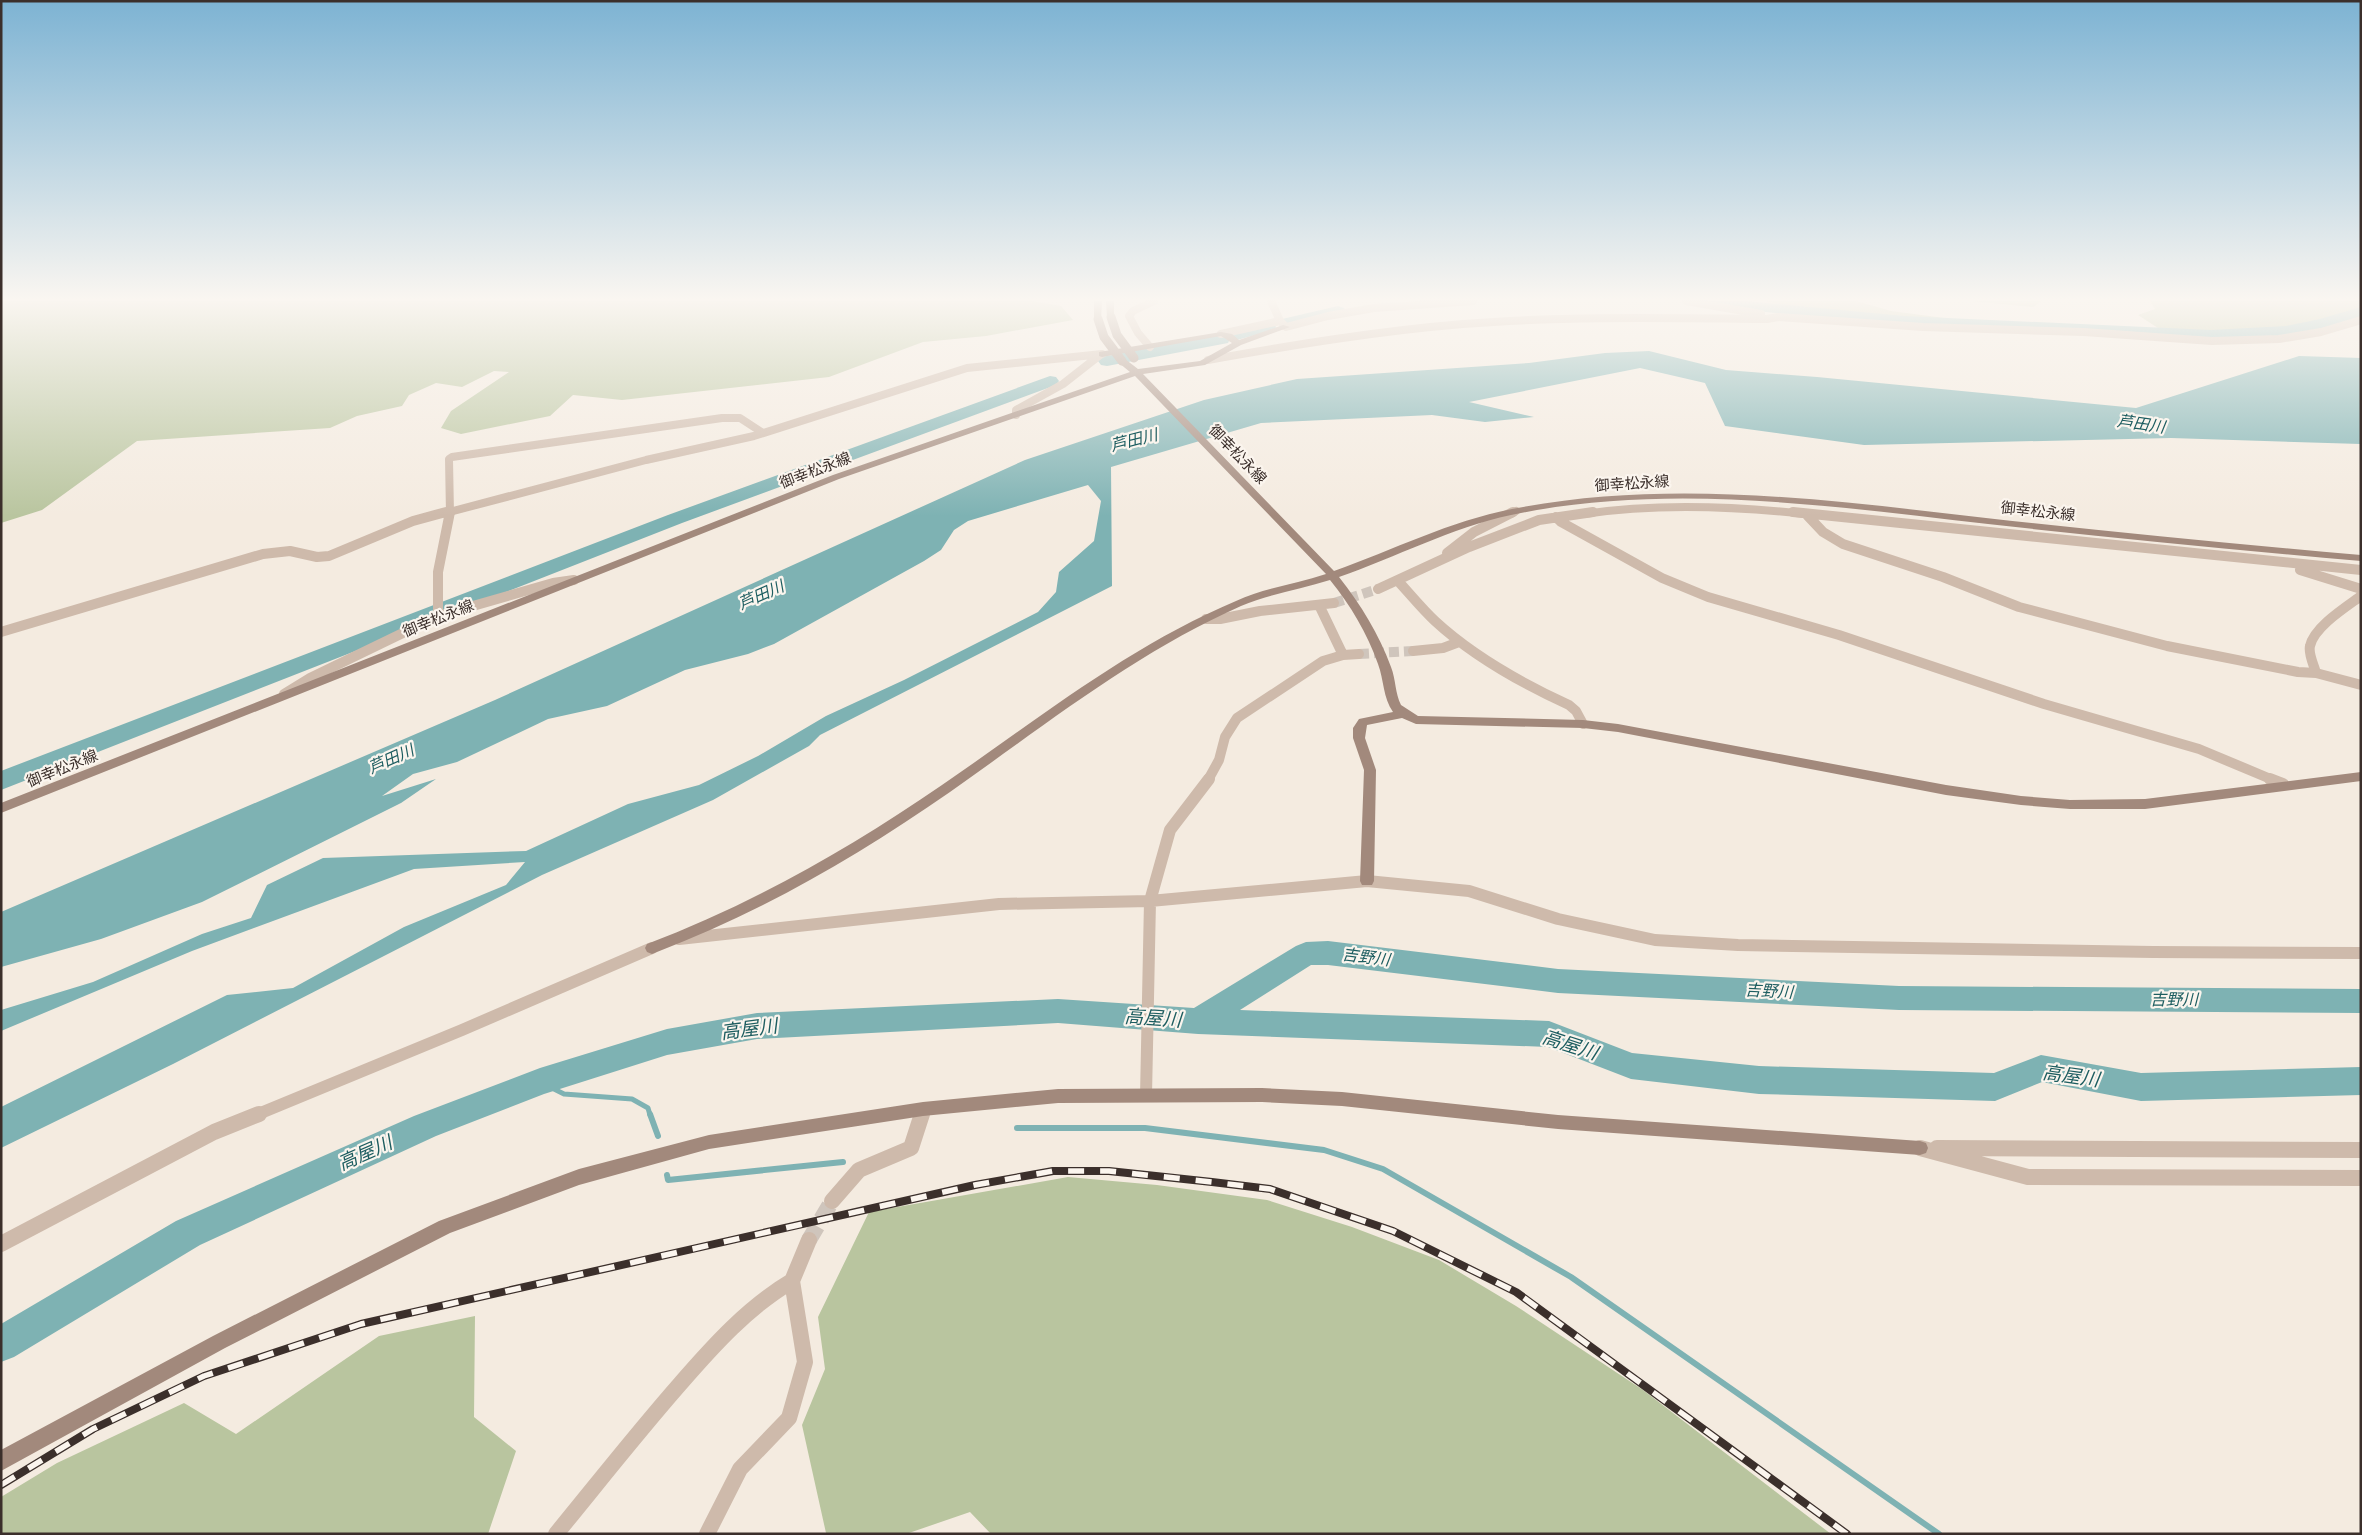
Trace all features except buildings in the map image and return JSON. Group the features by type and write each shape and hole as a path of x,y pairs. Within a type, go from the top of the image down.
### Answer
{"street":[{"path":"1,632 263,554 282,550 320,558 413,521 646,460 725,444 952,373"},
{"path":"1016,416 1016,410 1063,384 1078,373"},
{"name":"御幸松永線","path":"1,808 836,477 1016,416 1135,373"},
{"name":"御幸松永線","path":"1138,373 1333,576 1460,526 1516,512 1616,498 1666,495 1712,496 1870,508 2166,541 2361,558"},
{"path":"438,612 438,572 450,512 449,459 457,456 722,418 740,418 763,432"},
{"path":"1712,496 1731,502 1802,513 1828,537 1843,544 1950,580 2019,607 2167,646 2316,674 2361,685"},
{"path":"1378,589 1478,543 1539,520 1609,510 1656,507 1718,507 1802,513 2254,561 2361,570"},
{"path":"1441,561 1451,548 1474,532 1516,512"},
{"path":"1556,517 1561,522 1620,556 1662,578 1708,597 1839,635 2044,704 2199,749 2283,784"},
{"path":"2254,561 2307,572 2361,589"},
{"path":"1,1244 214,1132 453,1034 652,948 679,939 755,903 838,859 907,816 1079,694 1135,657 1206,619 1252,598 1333,576 1356,605 1372,633 1386,670 1395,706 1402,714 1416,720 1583,724 1678,738 1955,791 2065,805 2113,806 2145,804 2283,784 2361,776"},
{"path":"280,697 310,678 438,612 553,582 574,580"},
{"path":"1398,581 1434,620 1460,642 1514,677 1569,705 1576,711 1583,724"},
{"path":"2316,674 2310,648 2312,639 2330,621 2361,596"},
{"path":"1206,619 1220,621 1261,611 1320,607 1334,603"},
{"path":"1320,607 1343,655"},
{"path":"1413,651 1443,648 1460,642"},
{"path":"1146,1096 1150,903 1170,830 1212,775 1219,760 1225,737 1237,718 1323,661 1343,655 1359,654"},
{"path":"1367,881 1370,770 1359,738 1359,728 1362,722 1402,714"},
{"path":"679,939 999,904 1150,903 1367,881 1469,891 1558,919 1655,940 1748,945 2153,952 2361,953"},
{"path":"1,1461 219,1342 445,1227 579,1177 708,1142 923,1109 1058,1096 1262,1095 1342,1099 1558,1122 1920,1148 2361,1150"},
{"path":"832,1202 849,1179 865,1166 899,1156 911,1148 923,1109"},
{"path":"1920,1148 2028,1177 2361,1178"},
{"path":"707,1534 740,1469 789,1418 805,1362 792,1281 809,1240"},
{"path":"556,1534 682,1381 728,1332 770,1292 792,1281"}],"green space":[{"path":"1,373 491,373 462,387 436,383 409,395 402,406 357,416 330,428 137,441 42,510 1,523"},
{"path":"508,373 841,373 829,377 622,400 573,395 550,416 461,434 441,428 451,411"},
{"path":"1068,1177 1157,1185 1267,1200 1352,1227 1439,1260 1516,1306 1643,1390 1831,1534 991,1534 970,1512 906,1534 826,1533 802,1425 825,1369 818,1317 869,1212"},
{"path":"475,1316 474,1417 516,1451 488,1534 1,1534 1,1497 57,1463 184,1403 236,1434 379,1336"}],"water":[{"name":"芦田川","path":"1389,373 1617,373 1469,402 1534,417 1485,422 1432,415 1261,423 1111,467 1112,586 820,735 809,746 713,800 542,875 173,1064 1,1148 1,1107 227,995 293,988 404,927 506,885 525,862 414,869 192,951 1,1031 1,1010 93,982 202,934 251,918 267,885 323,858 526,851 628,804 699,785 758,756 826,716 904,680 1038,612 1056,592 1059,572 1094,541 1101,501 1088,485 968,521 954,530 941,550 924,561 774,644 748,654 685,670 607,706 548,719 457,762 413,774 382,796 436,779 401,803 202,902 101,939 1,967 1,912 495,700 1025,460 1204,400 1297,379"},
{"name":"芦田川","path":"1660,373 1760,373 2136,408 2247,373 2361,373 2361,444 2171,438 1864,445 1725,426 1705,383"}],"waterway":[{"path":"1,781 675,519 1050,381"},
{"name":"吉野川","path":"1198,1021 1306,954 1328,953 1558,981 1899,998 2361,1001"},
{"name":"高屋川","path":"1,1344 188,1233 425,1126 540,1082 667,1042 757,1026 1058,1011 1198,1021"},
{"name":"高屋川","path":"1198,1021 1549,1034 1631,1066 1759,1080 1995,1087 2041,1068 2141,1087 2361,1081"},
{"path":"540,1082 564,1094 632,1099 648,1108 650,1115"},
{"path":"650,1114 658,1136"},
{"path":"1017,1128 1145,1128 1324,1150 1383,1169 1571,1277 1939,1534"},
{"path":"667,1175 668,1180 843,1162"}],"tunnel":[{"path":"1334,603 1378,589"},
{"path":"1359,654 1413,651"},
{"path":"809,1240 832,1201"}],"railway":[{"path":"1,1485 93,1429 204,1376 361,1324 975,1185 1053,1171 1109,1171 1270,1189 1393,1231 1516,1292 1847,1534"}]}
